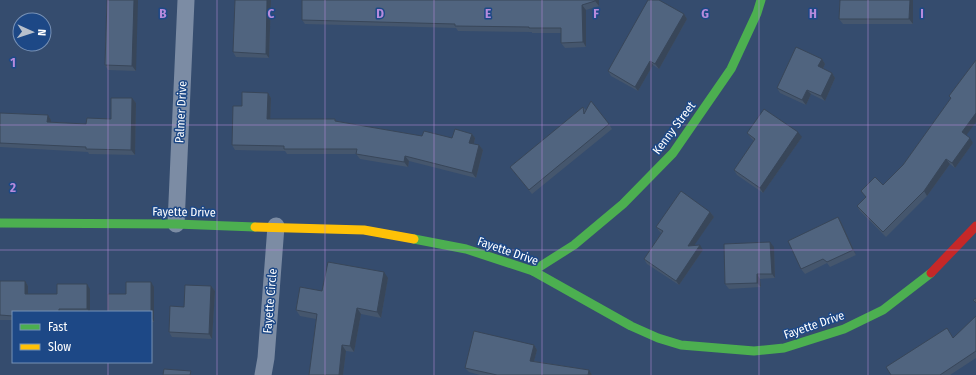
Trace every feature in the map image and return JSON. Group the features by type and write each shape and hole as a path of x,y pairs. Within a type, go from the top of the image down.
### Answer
{"street":[{"name":"Palmer Drive","path":"176,224 186,0"},
{"name":"Kenny Street","path":"533,271 574,245 623,204 673,153 731,69 761,0"},
{"name":"Fayette Drive","path":"0,223 176,224 364,230 466,249 533,271 631,326 658,338 681,345 754,351 784,348 844,329 883,310 933,272 976,226"},
{"name":"Fayette Circle","path":"263,375 266,358 276,226"}],"building":[{"path":"107,0 134,0 132,66 105,65"},
{"path":"235,0 267,0 266,54 233,52"},
{"path":"302,0 595,1 582,5 583,42 561,43 561,28 455,26 455,24 302,20"},
{"path":"648,0 659,0 684,14 655,64 650,61 635,87 608,71"},
{"path":"840,0 910,0 909,19 839,19"},
{"path":"796,47 822,59 818,66 832,73 821,96 807,90 802,100 777,88"},
{"path":"976,60 976,113 962,132 970,138 952,163 946,159 924,191 883,232 857,206 866,197 861,191 875,177 883,185 903,165 951,98 949,96"},
{"path":"242,92 268,93 267,119 335,119 335,121 422,136 424,131 452,138 455,129 472,134 469,143 479,145 472,173 405,156 404,162 356,154 357,149 284,149 284,146 232,145 233,106 242,106"},
{"path":"111,98 132,98 131,150 86,149 86,147 0,143 0,113 48,115 47,122 86,124 87,118 111,119"},
{"path":"591,101 609,124 529,190 510,167 583,107 584,114"},
{"path":"764,109 798,132 760,188 734,170 755,139 747,133"},
{"path":"681,191 710,212 688,246 700,245 676,281 644,259 663,231 656,227"},
{"path":"838,217 853,250 827,262 823,259 801,269 788,241"},
{"path":"770,242 772,274 757,274 757,283 725,284 724,244"},
{"path":"328,262 384,272 377,312 357,308 350,346 342,345 339,375 309,375 317,314 296,310 300,287 322,291"},
{"path":"0,281 25,281 25,294 57,294 57,284 87,284 87,309 59,309 59,311 12,311 12,316 0,315"},
{"path":"126,282 151,282 151,311 108,311 108,294 126,294"},
{"path":"185,285 211,286 209,334 169,332 170,306 184,307"},
{"path":"976,316 976,351 940,375 891,375 886,367 947,328 953,338"},
{"path":"474,331 534,345 530,361 589,370 588,375 497,375 465,368"},
{"path":"164,369 191,371 190,375 163,375"}],"traffic: fast":[{"path":"533,271 574,245 623,204 673,153 731,69 757,13 761,0"},
{"path":"0,223 176,224 255,227"},
{"path":"414,239 466,249 533,271 631,326 658,338 681,345 754,351 784,348 844,329 883,310 931,273"}],"traffic: slow":[{"path":"255,227 364,230 414,239"}],"traffic: jam":[{"path":"931,273 976,226"}]}
